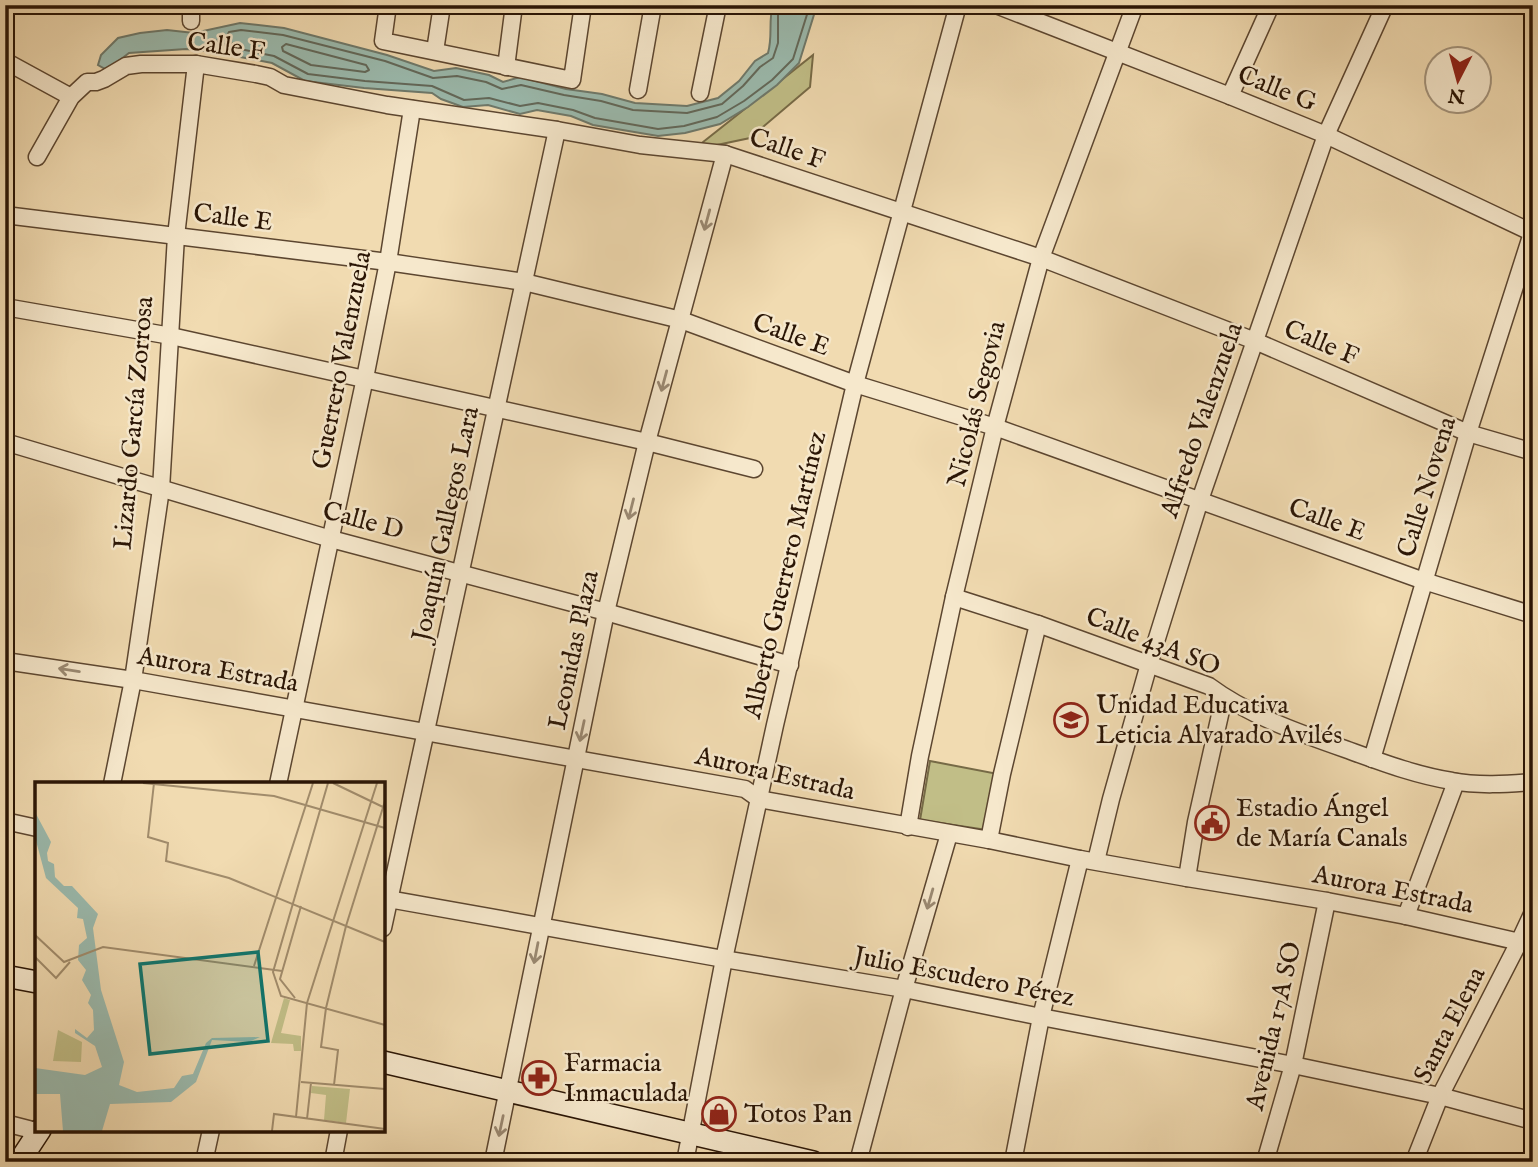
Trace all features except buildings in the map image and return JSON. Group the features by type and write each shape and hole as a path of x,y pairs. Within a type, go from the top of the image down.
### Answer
{"street":[{"path":"5,13 10,5"},
{"path":"388,5 383,41 572,80 583,5"},
{"path":"435,51 442,5"},
{"path":"506,67 514,5"},
{"path":"638,90 653,5"},
{"path":"700,93 718,5"},
{"name":"Alberto Guerrero Martínez","path":"685,1162 724,959 855,384 958,5"},
{"name":"Calle G","path":"996,5 1326,135 1533,232"},
{"name":"Nicolás Segovia","path":"908,827 920,756 954,597 995,428 1041,258 1135,5"},
{"path":"1230,96 1271,5"},
{"name":"Alfredo Valenzuela","path":"1013,1162 1041,1017 1088,860 1111,799 1200,500 1326,135 1385,5"},
{"name":"Calle F","path":"71,97 87,82 104,79 126,66 196,64 270,77 285,85 307,90 412,109 640,145 725,154 1041,258 1255,341 1468,433 1533,452"},
{"name":"Lizardo García Zorrosa","path":"112,782 133,680 161,489 176,236 196,64"},
{"path":"7,65 71,97 37,157"},
{"name":"Guerrero Valenzuela","path":"278,782 365,378 388,261 412,109"},
{"name":"Joaquín Gallegos Lara","path":"386,898 426,732 557,130"},
{"name":"Leonidas Plaza","path":"493,1162 606,612 648,442 725,154"},
{"name":"Calle E","path":"5,215 388,261 524,282 681,320 855,384 995,428 1424,580 1533,615"},
{"name":"Calle Novena","path":"1372,759 1468,433 1533,232"},
{"path":"5,307 171,336 648,442 754,469"},
{"name":"Calle D","path":"5,442 331,538 790,665"},
{"name":"Calle 43A SO","path":"954,597 1038,624 1209,686 1224,697 1292,730 1413,773 1456,782 1533,782"},
{"path":"989,840 1038,624"},
{"name":"Aurora Estrada","path":"5,661 133,680 745,789 760,799 1187,878 1327,901 1526,944"},
{"path":"1187,878 1196,822 1224,697"},
{"path":"1406,916 1456,782"},
{"path":"5,821 35,828"},
{"path":"858,1162 949,834"},
{"name":"Julio Escudero Pérez","path":"386,898 904,989 1293,1065 1440,1096 1533,1121"},
{"name":"Avenida 17A SO","path":"1265,1162 1293,1065 1327,901"},
{"name":"Santa Elena","path":"1414,1162 1440,1096 1526,944 1533,912"},
{"path":"5,976 35,982"},
{"path":"385,1062 813,1162"},
{"path":"5,1123 35,1130"},
{"path":"19,1162 39,1132"},
{"path":"204,1162 211,1132"},
{"path":"332,1162 339,1132"}],"shaded area":[{"path":"813,55 810,87 750,138 693,150"},
{"path":"930,761 998,774 987,830 920,820"}],"water":[{"path":"773,5 817,5 799,63 777,85 720,124 685,133 658,136 593,125 571,116 537,110 520,114 488,105 463,107 432,93 305,81 272,63 230,55 224,44 213,39 203,51 186,49 129,53 107,70 98,65 101,55 118,38 167,30 194,33 240,23 284,28 387,55 434,71 456,68 489,75 503,82 520,77 635,103 687,106 718,98 739,81 755,61 768,53"}],"place":[{"name":"Unidad Educativa Leticia Alvarado Avilés","path":"1071,720"},
{"name":"Estadio Ángel de María Canals","path":"1212,823"},
{"name":"Farmacia Inmaculada","path":"539,1078"},
{"name":"Totos Pan","path":"719,1114"}]}
